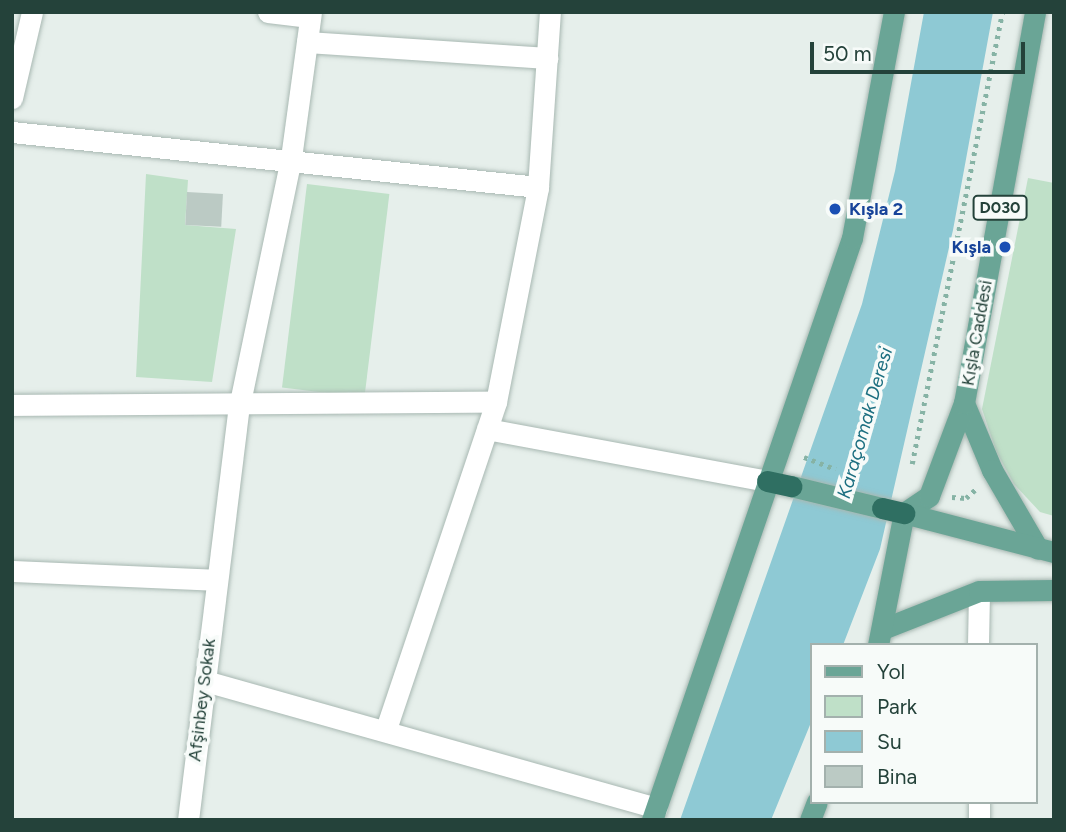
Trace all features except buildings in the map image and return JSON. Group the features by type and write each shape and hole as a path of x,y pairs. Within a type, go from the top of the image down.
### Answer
{"highway":[{"path":"767,481 791,486"},
{"path":"882,508 904,513"}],"main road":[{"path":"654,814 852,238 894,12"},
{"name":"Kışla Caddesi","path":"904,513 929,496 964,403 1035,12"},
{"path":"964,403 992,470 1046,550"},
{"path":"791,486 882,508"},
{"path":"882,636 904,513 1046,550"},
{"path":"882,636 979,591 1054,590"}],"street":[{"path":"12,98 32,12"},
{"path":"268,12 311,15"},
{"path":"386,729 496,402 538,187 550,12"},
{"name":"Afşinbey Sokak","path":"188,820 215,580 239,407 291,158 311,15"},
{"path":"307,42 547,58"},
{"path":"12,132 291,158 538,187"},
{"path":"12,405 239,407 496,402"},
{"path":"487,429 767,481"},
{"path":"12,571 215,580"},
{"path":"978,643 979,591"},
{"path":"205,681 386,729 654,814"}],"path":[{"path":"912,467 1002,12"}],"green space":[{"path":"146,174 188,180 185,225 236,229 212,382 136,377"},
{"path":"1028,178 1054,183 1054,516 1040,512 1014,484 996,451 982,409"},
{"path":"307,184 389,194 364,398 282,387"}],"water":[{"name":"Karaçomak Deresi","path":"924,12 993,12 953,230 880,549 844,643 810,643 810,725 771,820 680,820 862,304 895,171"}],"place":[{"name":"Kışla 2","path":"835,209"},
{"name":"Kışla","path":"1005,247"}]}
